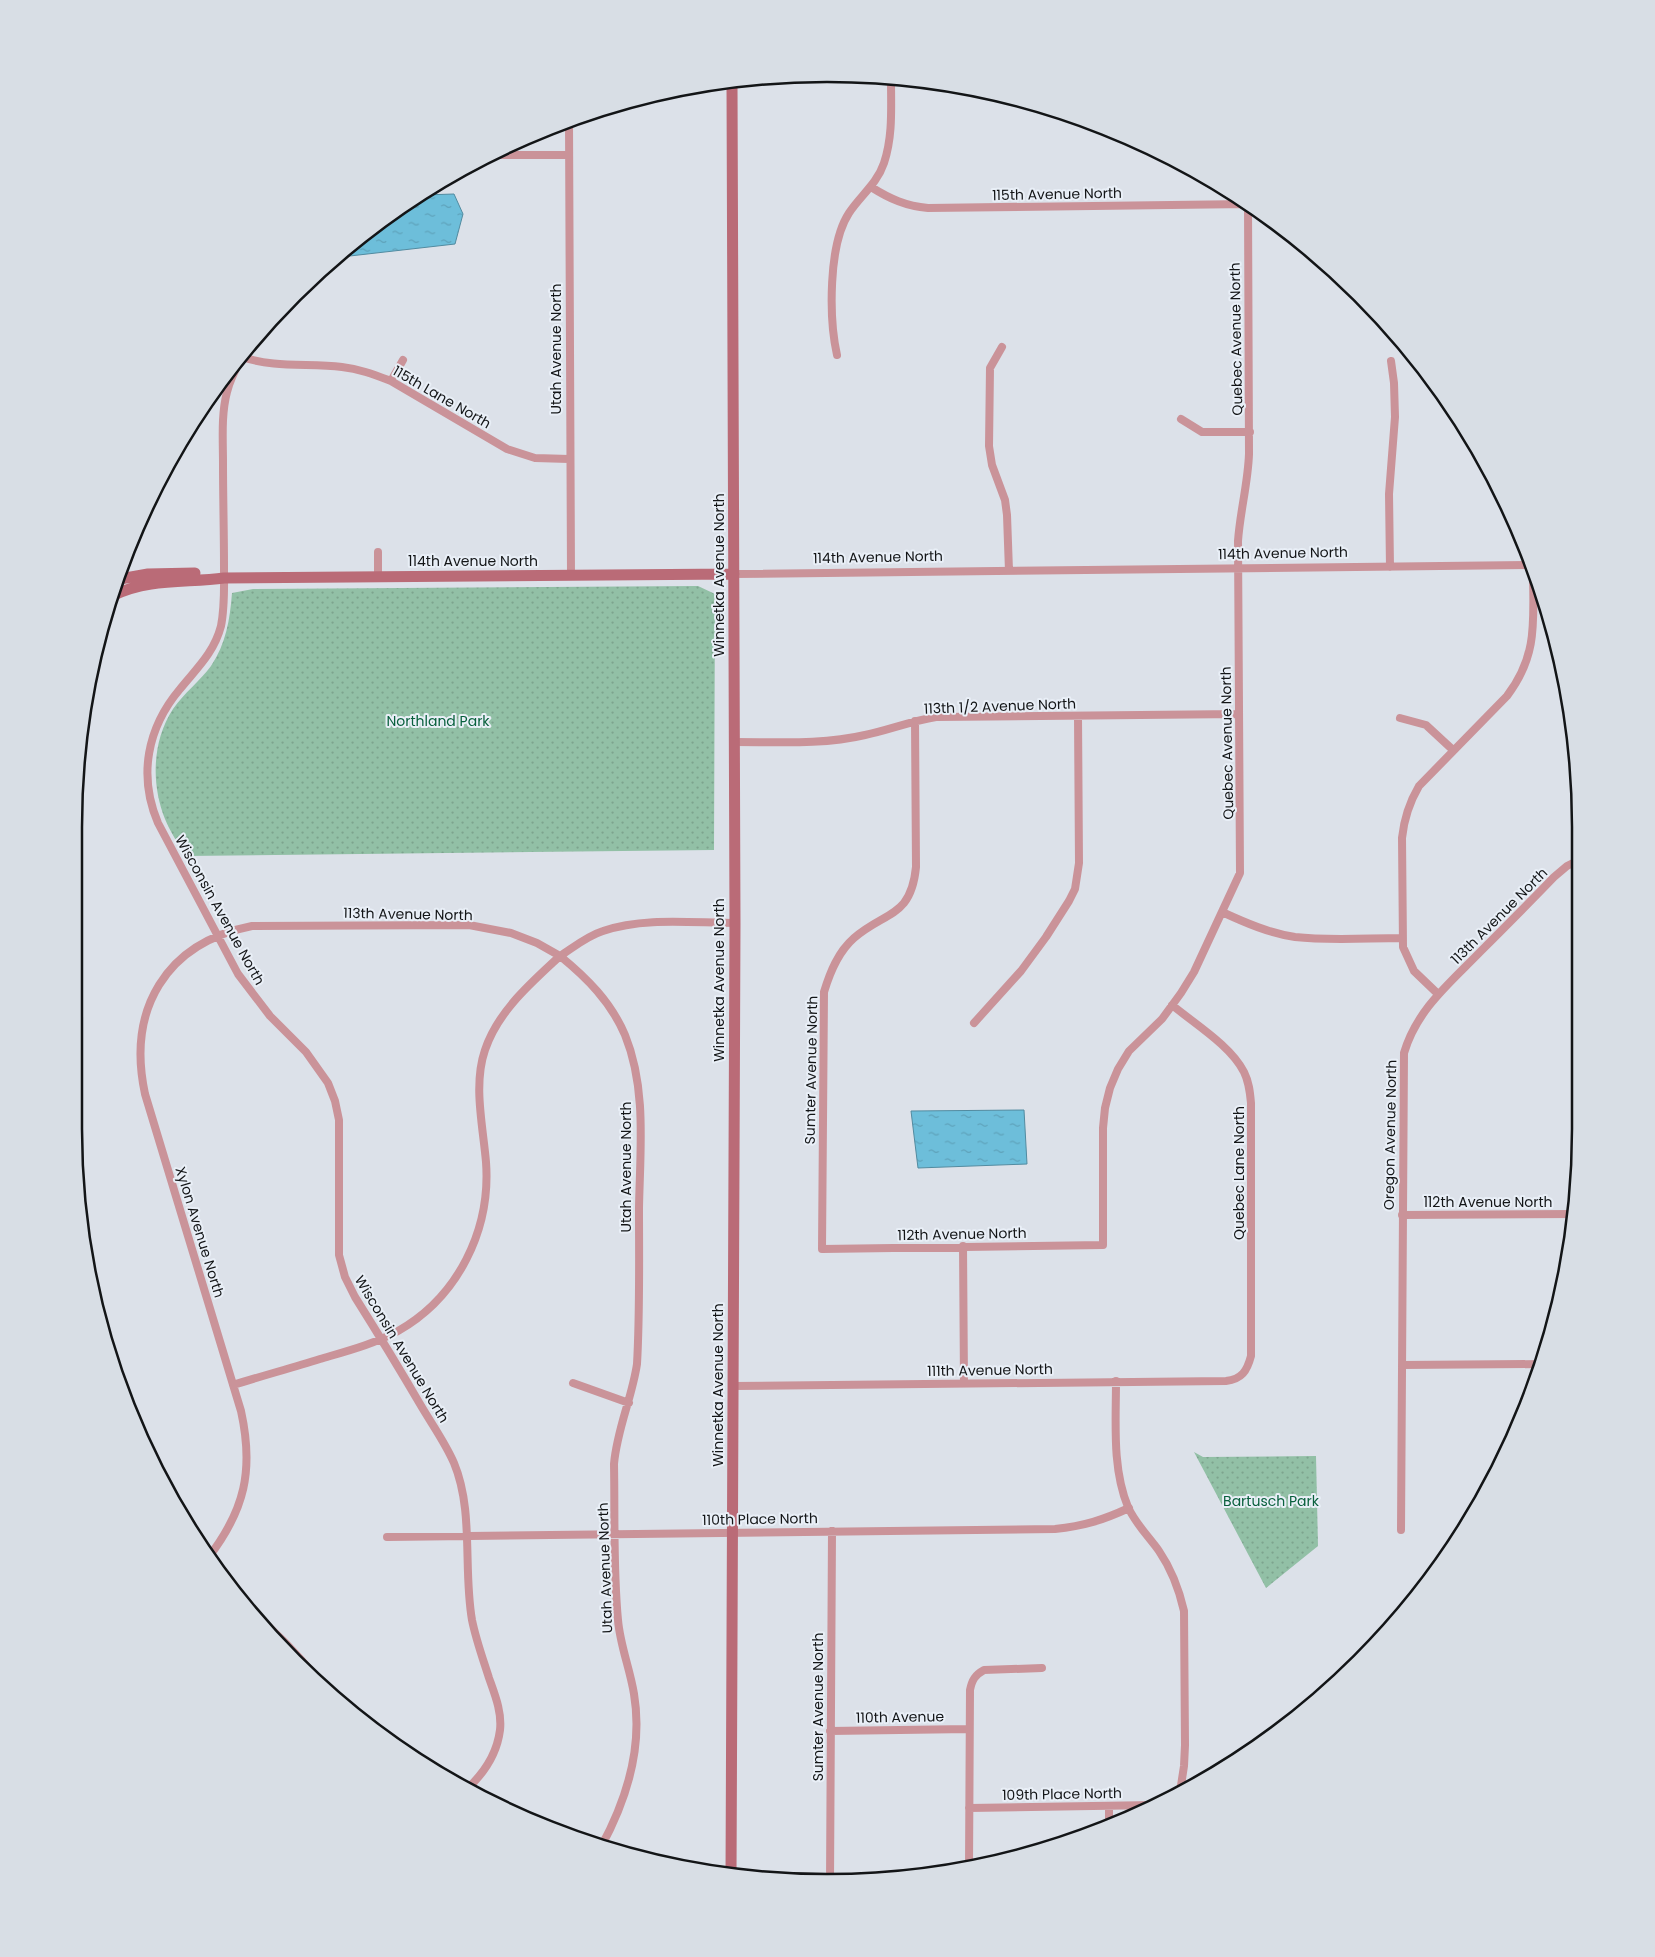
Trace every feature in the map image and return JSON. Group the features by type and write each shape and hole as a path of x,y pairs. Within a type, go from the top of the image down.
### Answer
{"street":[{"path":"837,355 833,336 835,247 840,229 849,212 871,187 883,166 889,148 891,128 891,86"},
{"name":"Winnetka Avenue North","path":"731,1868 735,923 732,89"},
{"name":"Utah Avenue North","path":"569,129 571,575"},
{"path":"507,155 569,155"},
{"name":"115th Avenue North","path":"871,187 898,202 913,207 928,208 1233,203"},
{"name":"Quebec Avenue North","path":"1104,1245 1104,1128 1105,1108 1110,1088 1118,1069 1129,1051 1162,1019 1194,972 1237,882 1241,862 1239,568 1240,520 1248,477 1250,432 1248,213"},
{"path":"1002,347 990,368 989,446 992,465 1005,500 1008,515 1009,571"},
{"name":"115th Lane North","path":"249,358 270,364 330,366 358,370 391,381 507,449 535,458 569,459"},
{"path":"391,381 403,360"},
{"path":"1390,567 1389,494 1395,417 1391,361"},
{"name":"Wisconsin Avenue North","path":"230,383 223,417 224,608 215,644 202,664 162,712 152,739 146,776 151,805 158,823 238,974 253,996 318,1067 328,1083 335,1101 339,1120 339,1255 345,1277 355,1297 382,1339 454,1462 462,1488 466,1514 467,1575 472,1620 496,1697 500,1728 497,1745 490,1762 472,1784"},
{"path":"1181,419 1202,432 1250,432"},
{"path":"378,552 378,577"},
{"name":"114th Avenue North","path":"121,593 154,582 224,578 1525,565"},
{"name":"114th Avenue North","path":"126,578 148,574 200,573 224,578"},
{"path":"1438,994 1414,971 1405,953 1402,938 1402,838 1404,821 1410,801 1419,786 1452,750 1507,696 1518,681 1526,664 1531,646 1534,627 1533,589"},
{"name":"113th 1/2 Avenue North","path":"734,742 834,740 865,736 915,721 936,717 1239,714"},
{"path":"974,1023 1020,971 1046,937 1069,902 1075,889 1079,863 1078,716"},
{"path":"1400,718 1426,725 1452,750"},
{"name":"Sumter Avenue North","path":"822,1248 824,992 830,973 847,945 865,930 899,909 908,898 915,882 915,721"},
{"name":"113th Avenue North","path":"1438,994 1554,877 1572,864"},
{"path":"1222,912 1256,926 1295,937 1402,938"},
{"path":"233,1385 382,1339 400,1330 438,1300 453,1281 467,1260 477,1238 487,1188 480,1082 485,1050 494,1029 512,1004 560,956 581,942 603,931 628,925 654,923 735,923"},
{"name":"113th Avenue North","path":"218,935 237,929 267,925 469,925 511,933 537,943 560,956"},
{"name":"Xylon Avenue North","path":"214,1551 224,1538 236,1514 244,1488 247,1436 145,1094 140,1071 140,1048 148,1006 160,983 186,955 218,935"},
{"name":"Utah Avenue North","path":"560,956 576,969 605,1000 624,1033 634,1063 640,1107 638,1341 636,1373 629,1403 616,1442 614,1464 618,1623 634,1696 636,1727 634,1759 627,1790 616,1821 605,1840"},
{"name":"Oregon Avenue North","path":"1402,1530 1404,1053 1408,1037 1416,1022 1438,994"},
{"name":"Quebec Lane North","path":"1172,1005 1226,1048 1245,1073 1249,1087 1251,1103 1252,1356 1245,1373"},
{"name":"112th Avenue North","path":"1402,1215 1567,1214"},
{"name":"112th Avenue North","path":"822,1248 1104,1245"},
{"path":"963,1246 964,1383"},
{"path":"1402,1365 1534,1364"},
{"name":"111th Avenue North","path":"733,1386 1226,1380 1240,1378 1245,1373"},
{"path":"1116,1381 1119,1474 1129,1508 1171,1570 1180,1590 1184,1611 1185,1745 1181,1785"},
{"path":"573,1383 629,1403"},
{"name":"110th Place North","path":"387,1537 1056,1529 1083,1526 1129,1508"},
{"name":"Sumter Avenue North","path":"830,1874 832,1531"},
{"path":"969,1861 969,1729 972,1681 977,1674 994,1668 1042,1668"},
{"name":"110th Avenue","path":"830,1731 969,1729"},
{"name":"109th Place North","path":"969,1808 1141,1805"},
{"path":"1109,1806 1109,1819"}],"green space":[{"name":"Northland Park","path":"698,586 715,594 714,850 185,856 167,824 157,792 156,763 161,735 173,709 216,658 226,631 232,593 253,589"},
{"name":"Bartusch Park","path":"1194,1452 1203,1457 1316,1456 1318,1546 1266,1588"}],"water":[{"path":"454,194 463,214 455,244 349,256 374,236 435,195"},
{"path":"1024,1110 1027,1164 918,1168 911,1111"}]}
